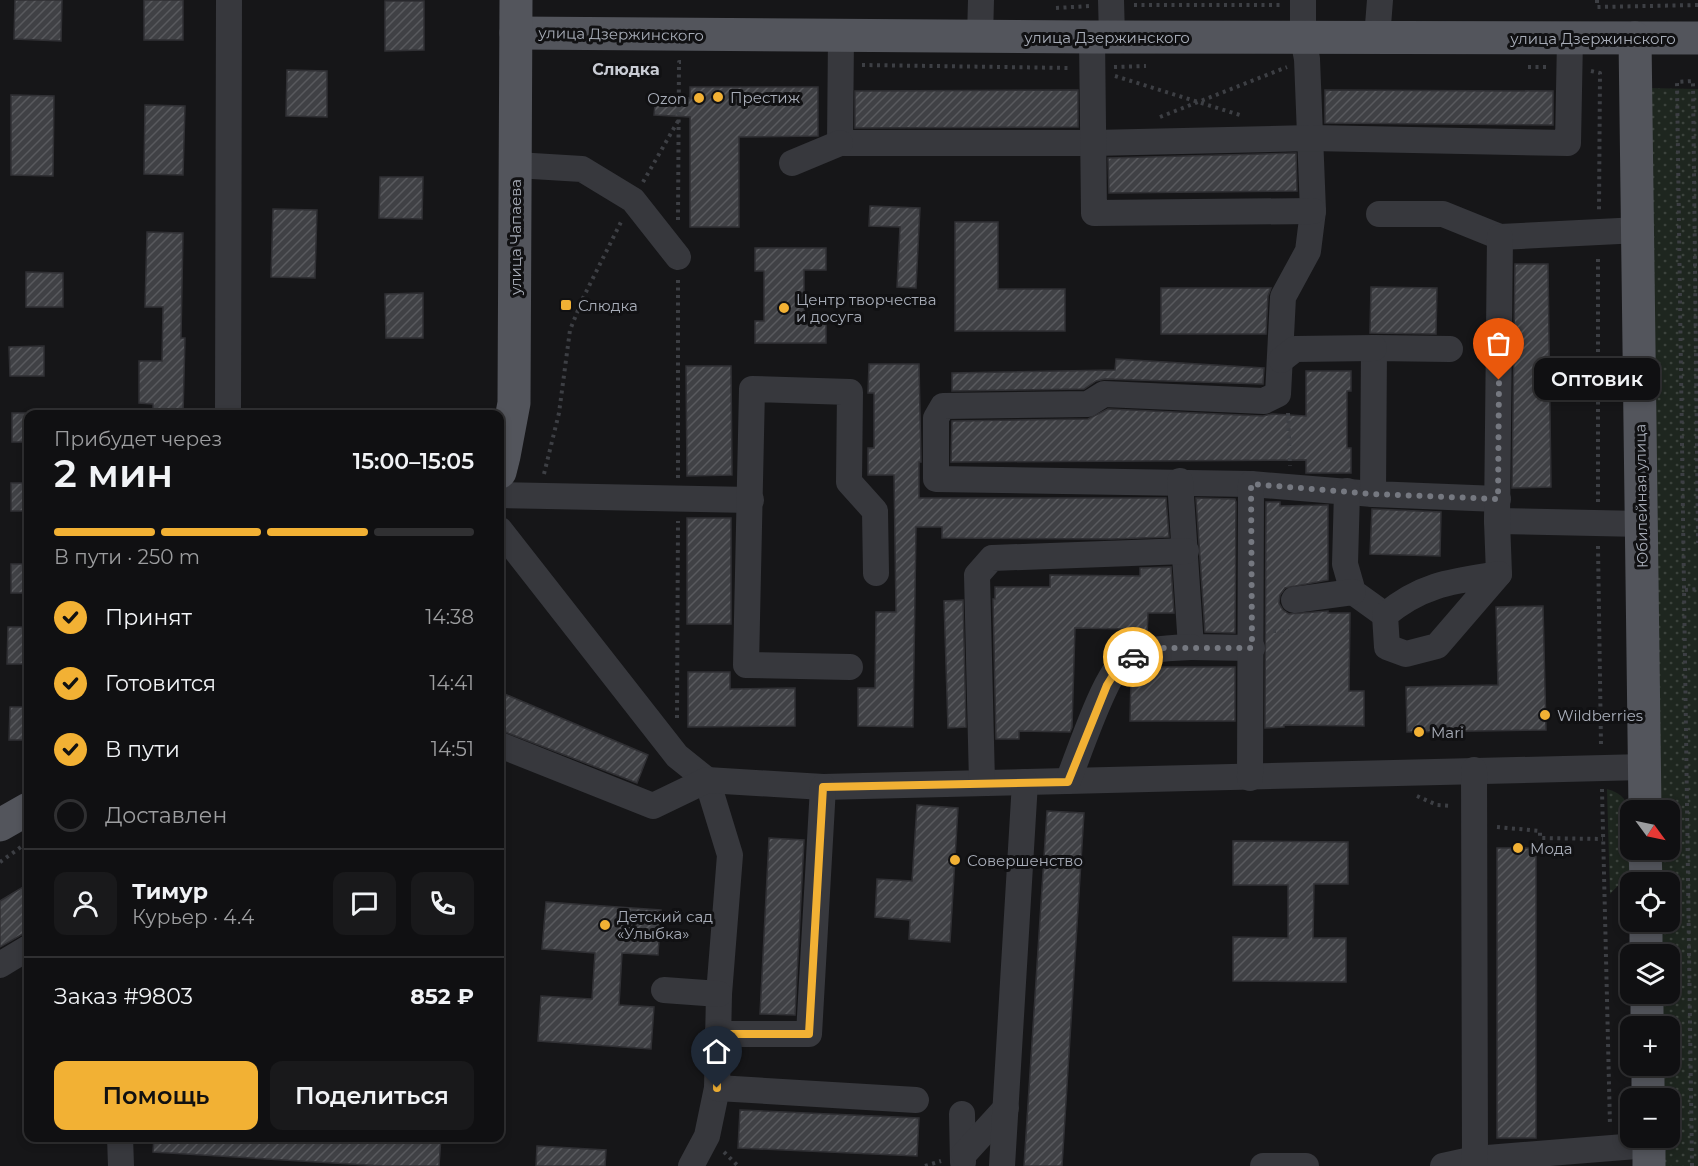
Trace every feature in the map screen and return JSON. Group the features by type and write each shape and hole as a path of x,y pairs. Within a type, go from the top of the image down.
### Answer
{"main road":[{"name":"улица Чапаева","path":"504,456 514,403 516,0"},
{"name":"улица Дзержинского","path":"516,33 980,37 1098,48 1305,49 1377,38 1698,38"},
{"name":"Юбилейная улица","path":"1635,38 1645,800"},
{"path":"0,825 24,811"}],"street":[{"path":"228,410 229,0"},
{"path":"980,37 981,0"},
{"path":"1377,38 1380,0"},
{"path":"1111,2 1098,48 1093,143 1094,213 1313,211"},
{"path":"1303,2 1313,211 1308,251 1283,297 1278,394 1264,401 1104,394 1088,404 943,405 936,418 936,479 1180,481 1251,484 1373,494 1598,523 1642,524"},
{"path":"840,143 841,36"},
{"path":"792,163 840,143 1093,143 1311,138 1568,143 1570,39"},
{"path":"516,165 582,169 633,200 678,257"},
{"path":"1379,214 1443,214 1500,237 1639,230"},
{"path":"1347,492 1345,564 1353,592 1384,615 1387,647 1406,654 1437,646 1499,574 1497,510 1500,237"},
{"path":"1373,494 1374,348"},
{"path":"1281,360 1295,349 1450,349"},
{"path":"850,667 746,665 752,389 850,392 849,482 875,511 876,573"},
{"path":"1180,481 1191,647"},
{"path":"1250,778 1251,484"},
{"path":"504,495 751,500"},
{"path":"504,535 677,756 707,780 730,855 719,994 717,1088 707,1136 691,1166"},
{"path":"982,783 977,575 992,558 1186,551"},
{"path":"1384,615 1401,601 1444,582 1499,574"},
{"path":"1294,600 1353,592"},
{"path":"1068,782 1107,685 1122,661 1156,648 1252,648"},
{"path":"504,747 653,806 707,780 823,787 1250,778 1644,766"},
{"path":"1474,770 1474,1163"},
{"path":"1002,1166 1025,782"},
{"path":"717,1034 809,1034 823,787"},
{"path":"0,965 24,950"},
{"path":"664,990 719,994"},
{"path":"717,1088 916,1100"},
{"path":"963,1160 1006,1108"},
{"path":"962,1114 963,1160"},
{"path":"120,1142 121,1166"},
{"path":"1443,1166 1610,1147 1649,1149"},
{"path":"1263,1166 1306,1166"}],"path":[{"path":"1597,0 1597,7 1698,5"},
{"path":"1622,0 1622,6"},
{"path":"1644,0 1644,6"},
{"path":"1111,2 1303,2"},
{"path":"1098,48 1199,102 1244,116"},
{"path":"1156,118 1199,102 1305,49"},
{"path":"677,756 679,62"},
{"path":"1600,73 1598,523 1610,1147"},
{"path":"1692,1166 1677,82 1693,81 1698,543"},
{"path":"538,496 559,413 570,330 583,298 633,200 678,120"},
{"path":"1278,394 1288,409 1290,488"},
{"path":"1685,590 1698,589"},
{"path":"1516,830 1540,831 1540,838 1603,839"},
{"path":"0,862 24,845"}],"shaded area":[{"path":"1648,88 1698,89 1698,1166 1664,1166 1663,1148 1680,1148 1680,1088 1663,1088 1662,1076 1680,1076 1680,1016 1662,1016 1661,1004 1680,1004 1680,944 1661,944 1660,932 1680,932 1680,872 1660,872 1659,860 1680,860 1680,800 1659,800"},
{"path":"1607,789 1624,800 1620,800 1620,860 1630,860 1630,872 1620,872 1620,884 1610,894"}],"building":[{"path":"15,0 62,0 61,41 14,39"},
{"path":"144,0 183,0 183,40 144,40"},
{"path":"385,1 424,1 424,50 385,51"},
{"path":"287,70 327,71 327,117 286,116"},
{"path":"690,87 818,87 818,136 739,137 739,227 690,227 690,117 654,115 656,95 690,98"},
{"path":"1078,90 1078,127 855,128 855,91"},
{"path":"1325,90 1553,91 1553,125 1325,123"},
{"path":"11,95 54,96 53,176 11,175"},
{"path":"145,105 185,106 183,175 144,174"},
{"path":"1296,153 1297,191 1109,193 1108,158"},
{"path":"380,177 423,177 422,219 379,218"},
{"path":"870,206 920,208 916,288 897,287 900,227 869,226"},
{"path":"273,209 317,210 315,278 271,277"},
{"path":"955,222 998,222 998,289 1065,289 1065,331 955,331"},
{"path":"147,232 183,233 181,338 185,338 183,410 153,410 153,404 139,403 139,361 162,361 163,307 145,307"},
{"name":"Центр творчества и досуга","path":"755,248 826,248 826,270 804,270 804,321 826,321 826,343 755,343 755,321 764,321 764,271 755,271"},
{"path":"1515,264 1548,264 1551,487 1512,488"},
{"path":"26,272 63,273 63,307 26,307"},
{"path":"1371,287 1437,288 1436,334 1370,333"},
{"path":"1161,288 1271,288 1268,296 1266,334 1161,334"},
{"path":"423,293 423,338 386,338 385,294"},
{"path":"44,346 44,376 10,376 9,347"},
{"path":"1116,359 1264,368 1263,384 1105,379 1096,381 1084,389 952,391 952,373 1115,370"},
{"path":"869,364 919,364 921,462 919,462 919,498 1166,498 1169,537 942,538 942,527 916,527 913,727 858,726 858,688 875,688 876,612 896,612 894,475 868,475 868,448 874,448 874,393 868,393"},
{"path":"686,366 731,366 732,475 687,476"},
{"path":"1306,371 1351,371 1351,391 1347,391 1347,448 1351,448 1351,473 1306,473 1306,460 951,462 952,421 1088,419 1108,409 1306,416"},
{"path":"12,413 24,413 24,442 12,442"},
{"path":"11,483 24,483 24,511 11,511"},
{"path":"1196,498 1235,499 1236,502 1235,633 1205,632"},
{"path":"1266,502 1280,502 1280,506 1328,505 1328,580 1285,588 1280,595 1279,603 1289,614 1328,611 1328,613 1350,613 1349,691 1364,691 1364,726 1284,725 1284,727 1265,728"},
{"path":"1372,509 1441,512 1440,556 1370,554"},
{"path":"687,518 731,518 731,624 687,624"},
{"path":"11,564 24,564 24,593 11,593"},
{"path":"1171,567 1174,613 1148,613 1147,636 1130,641 1130,629 1075,628 1070,732 1019,731 1019,739 996,739 993,599 995,599 995,587 1050,587 1050,575 1140,576 1140,568"},
{"path":"963,600 966,727 948,728 944,601"},
{"path":"1543,606 1546,730 1407,732 1406,687 1498,685 1496,607"},
{"path":"8,627 24,627 24,664 7,664"},
{"path":"1148,667 1235,667 1235,721 1130,721 1131,676"},
{"path":"688,672 730,672 730,689 795,688 795,726 688,727"},
{"path":"504,694 648,755 637,783 504,732"},
{"path":"10,707 24,707 24,740 9,740"},
{"path":"917,805 958,808 950,942 909,939 910,920 875,917 877,879 912,881"},
{"path":"1047,811 1084,813 1062,1166 1024,1166"},
{"path":"769,838 804,840 795,1015 760,1014"},
{"path":"1233,841 1348,842 1348,884 1314,884 1313,938 1346,938 1346,982 1233,981 1233,937 1288,938 1288,885 1233,885"},
{"path":"1497,848 1536,848 1536,1138 1497,1138"},
{"path":"24,886 24,933 0,947 0,901"},
{"path":"546,902 661,910 658,955 622,953 619,1005 654,1007 651,1049 538,1041 541,996 592,999 595,953 542,949"},
{"path":"740,1110 919,1118 917,1156 738,1148"},
{"path":"154,1142 441,1142 439,1166 383,1166 153,1152"},
{"path":"537,1146 606,1150 605,1166 536,1166"}],"way so far":[{"path":"1133,657 1156,648 1252,648 1251,484 1373,494 1498,499 1499,380"}],"place":[{"name":"Престиж","path":"718,97"},
{"name":"Ozon","path":"699,98"},
{"name":"Слюдка","path":"566,305"},
{"name":"Центр творчества и досуга","path":"784,308"},
{"name":"Оптовик","path":"1499,380"},
{"name":"Wildberries","path":"1545,715"},
{"name":"Mari","path":"1419,732"},
{"name":"Мода","path":"1518,848"},
{"name":"Совершенство","path":"955,860"},
{"name":"Детский сад «Улыбка»","path":"605,925"}],"district":[{"name":"Слюдка","path":"626,69"}],"route":[{"path":"717,1088 717,1034 809,1034 823,787 1068,782 1107,685 1122,661 1133,657"}]}
